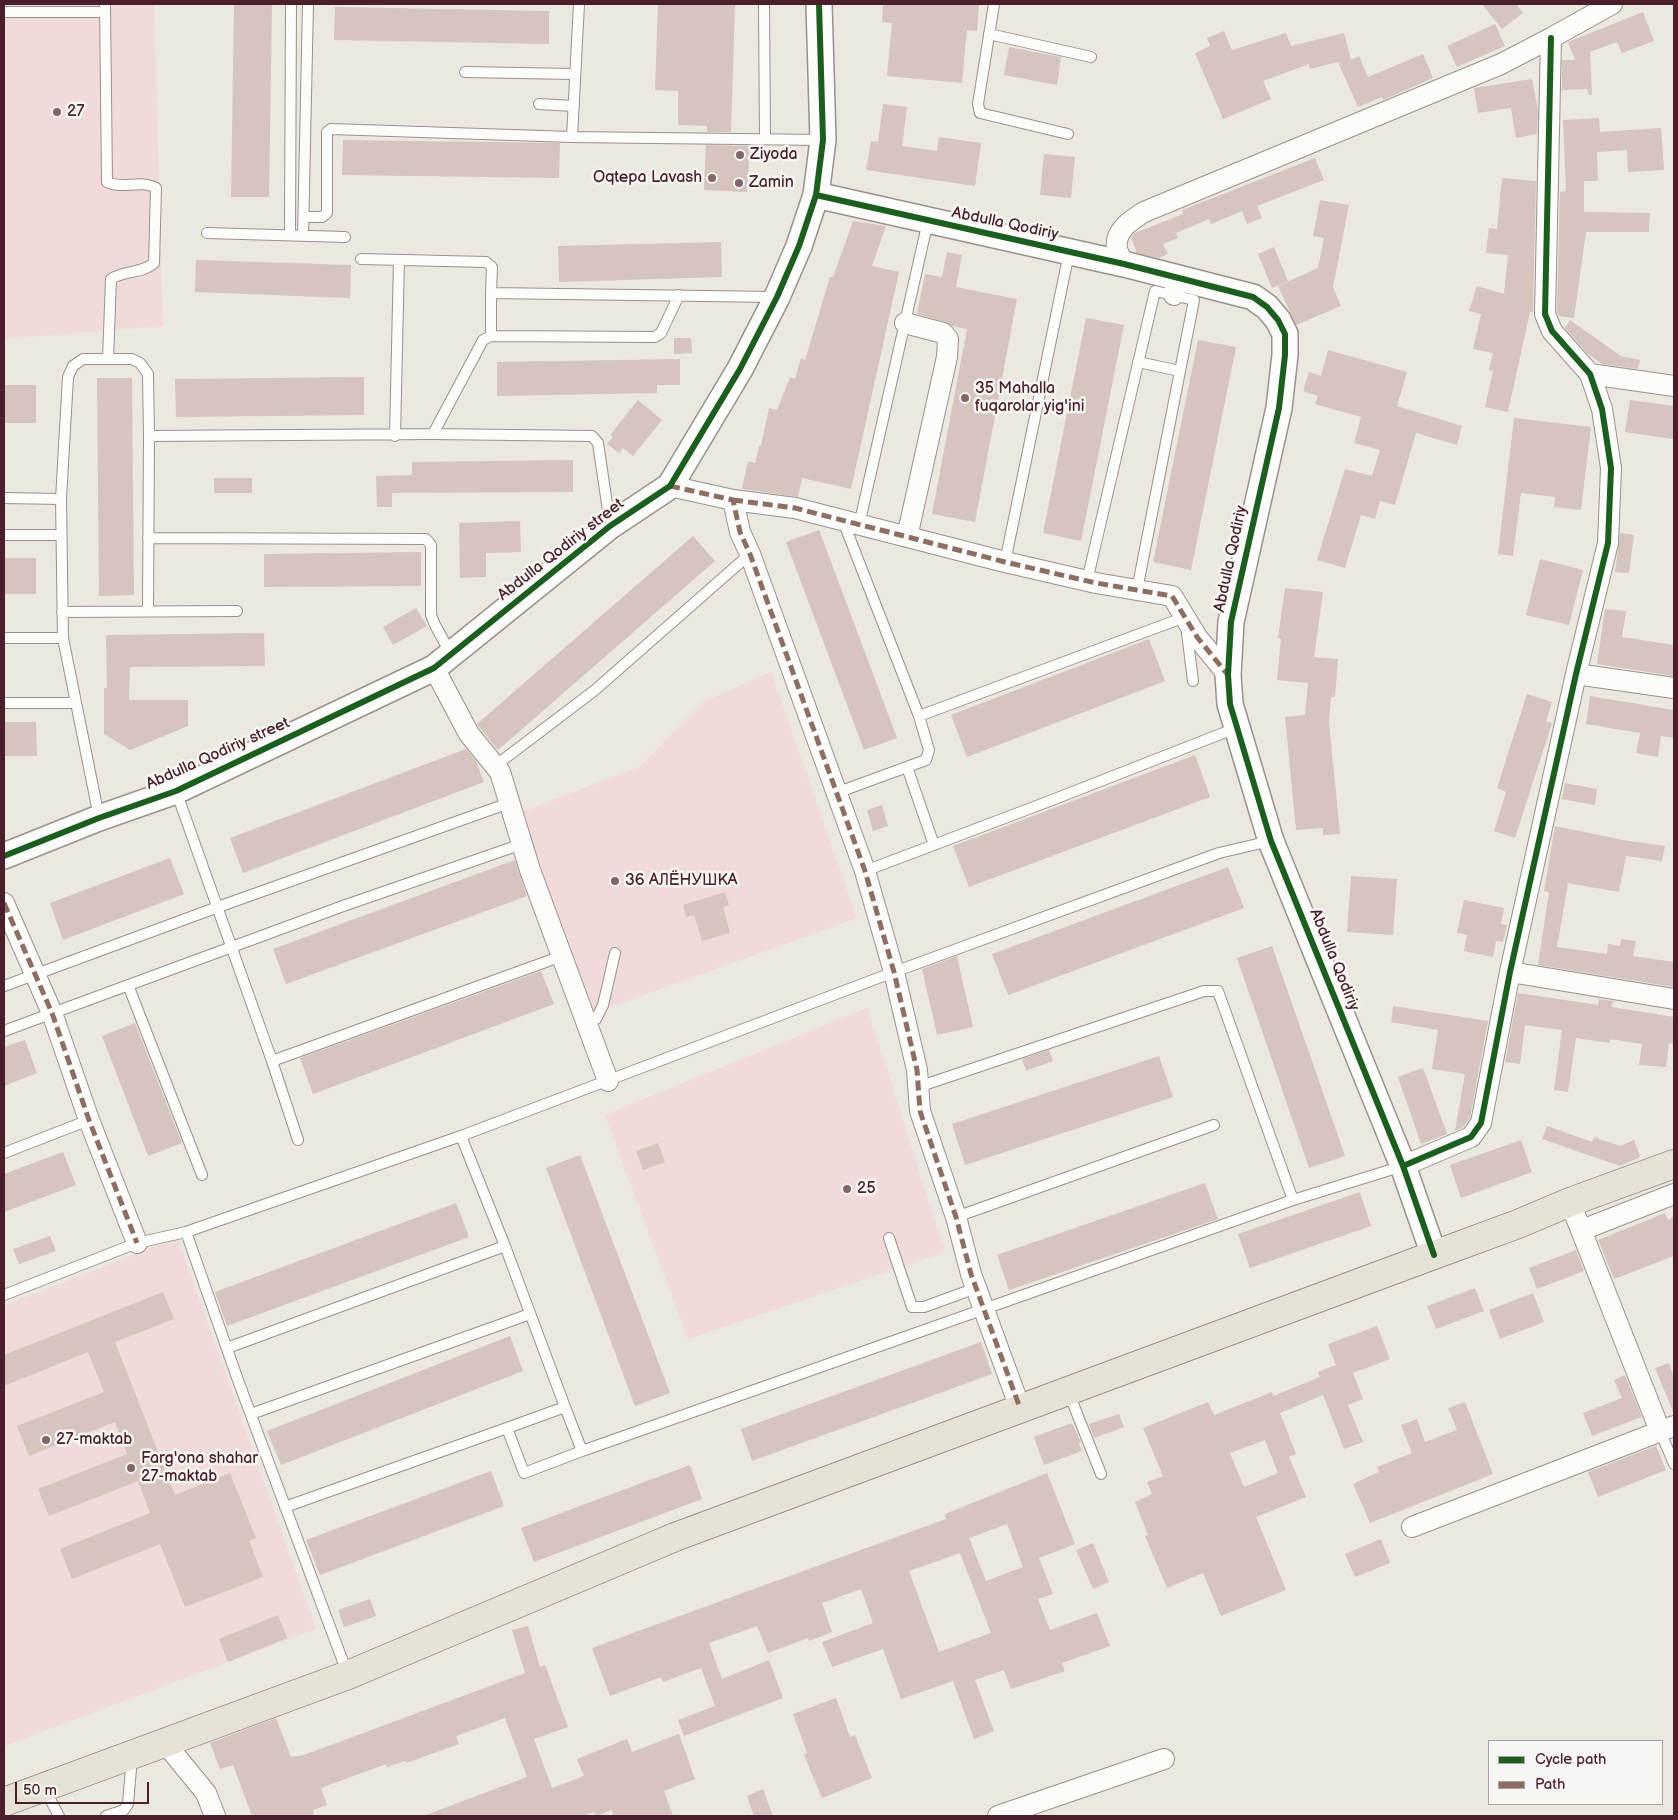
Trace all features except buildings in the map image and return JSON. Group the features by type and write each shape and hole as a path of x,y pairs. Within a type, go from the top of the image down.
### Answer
{"main road":[{"path":"4,1802 348,1675 676,1537 1518,1224 1570,1202 1674,1164"}],"street":[{"name":"Abdulla Qodiriy street","path":"4,856 99,818 176,791 443,661 610,526 670,486 740,369 777,297 799,246 816,195 823,140 819,4"},
{"path":"1124,264 1117,248 1118,237 1122,228 1144,212 1501,64 1612,4"},
{"path":"1403,1166 1471,1137 1481,1123 1510,972 1576,674 1608,543 1611,468 1602,409 1590,374 1552,330 1545,314 1551,38"},
{"name":"Abdulla Qodiriy","path":"816,195 1124,264 1176,287 1253,297 1272,314 1285,334 1285,355 1279,408 1231,622 1228,675 1230,704 1271,841 1403,1166 1434,1255"},
{"path":"905,323 943,333 948,339 946,357 907,537"},
{"path":"1590,374 1674,386"},
{"path":"670,486 733,500 795,508 1005,562 1087,581 1172,596 1197,637 1228,675"},
{"path":"733,500 740,532 750,554 865,871 894,972 917,1070 920,1111 956,1217 976,1288 1020,1408"},
{"path":"443,661 469,734 500,772 522,844 608,1081"},
{"path":"1576,674 1674,688"},
{"path":"4,903 52,1013 89,1120 136,1243"},
{"path":"1510,972 1674,999"},
{"path":"1582,1230 1674,1194"},
{"path":"1412,1527 1667,1428 1570,1202"},
{"path":"165,1743 206,1793 216,1816"},
{"path":"998,1816 1164,1759"}],"lane":[{"path":"290,235 291,4"},
{"path":"303,236 308,4"},
{"path":"572,137 579,4"},
{"path":"764,4 765,139"},
{"path":"994,4 978,104 980,113 1068,134"},
{"path":"4,12 105,8 107,182 112,185 150,185 156,188 154,263 149,268 116,275 111,278 108,359"},
{"path":"990,34 1091,57"},
{"path":"465,72 576,74"},
{"path":"539,104 574,106"},
{"path":"304,217 322,217 327,213 327,132 331,130 572,137 823,140"},
{"path":"836,793 926,760 929,750 920,716 851,522 905,323 928,221"},
{"path":"207,232 345,237"},
{"path":"1005,562 1069,252"},
{"path":"361,259 486,262 492,267 491,336"},
{"path":"395,436 399,260"},
{"path":"1087,581 1155,291 1176,287 1194,300 1137,590"},
{"path":"491,292 777,297"},
{"path":"433,434 483,340 491,336 656,337 661,333 679,296"},
{"path":"99,818 63,638 62,612 61,499 68,378 73,366 83,359 132,359 140,363 148,374 150,436 148,612"},
{"path":"1138,362 1180,371"},
{"path":"150,436 395,436 433,434 592,436 598,443 610,526"},
{"path":"4,498 61,499"},
{"path":"4,535 61,534"},
{"path":"148,538 426,539 430,545 431,615 443,661"},
{"path":"495,766 595,690 750,554"},
{"path":"62,612 237,611"},
{"path":"920,716 1185,617 1192,681"},
{"path":"4,638 63,638"},
{"path":"4,703 76,703"},
{"path":"865,871 1236,728"},
{"path":"907,767 934,845"},
{"path":"176,791 272,1061 298,1140"},
{"path":"4,986 509,803"},
{"path":"4,1295 136,1243 186,1232 461,1136 894,972 1219,853 1271,841"},
{"path":"4,1031 343,906 522,844"},
{"path":"587,1023 596,1019 603,1005 615,953"},
{"path":"272,1061 562,956"},
{"path":"128,985 202,1175"},
{"path":"918,1087 1204,991 1218,991 1293,1200"},
{"path":"4,1153 89,1120"},
{"path":"956,1217 1214,1125"},
{"path":"461,1136 505,1246 582,1451"},
{"path":"507,1428 524,1473 1293,1200 1403,1166"},
{"path":"186,1232 348,1675"},
{"path":"889,1238 912,1307 924,1307 976,1288"},
{"path":"227,1348 505,1246"},
{"path":"251,1414 530,1314"},
{"path":"1068,1391 1101,1474"},
{"path":"285,1507 565,1407"},
{"path":"1667,1428 1674,1464"},
{"path":"106,1816 124,1810 128,1804 132,1755"},
{"path":"43,1788 59,1816"}],"shaded area":[{"path":"4,4 154,4 163,326 4,339"},
{"path":"771,672 857,918 591,1014 522,812 639,767 703,702"},
{"path":"867,1008 945,1252 688,1339 605,1115"},
{"name":"Farg'ona shahar 27-maktab","path":"177,1237 316,1629 4,1746 4,1306"}],"marked path":[{"path":"670,486 733,500 740,532 750,554 865,871 894,972 917,1070 920,1111 956,1217 971,1274 1020,1408"},
{"path":"733,500 795,508 1005,562 1096,583 1172,596 1197,637 1228,675"},
{"path":"4,903 52,1013 89,1120 137,1243"}],"cycle path":[{"path":"4,856 99,818 176,791 434,668 610,526 670,486 740,369 777,297 799,246 816,195 823,140 819,4"},
{"path":"1403,1166 1471,1137 1481,1123 1510,972 1576,674 1608,543 1611,468 1602,409 1590,374 1552,331 1545,314 1551,38"},
{"path":"816,195 1124,264 1253,297 1267,307 1278,320 1285,334 1285,355 1279,408 1231,622 1228,675 1230,704 1271,841 1403,1166 1434,1255"}],"place":[{"name":"27","path":"57,112"},
{"name":"Ziyoda","path":"740,155"},
{"name":"Oqtepa Lavash","path":"712,178"},
{"name":"Zamin","path":"739,183"},
{"name":"35 Mahalla fuqarolar yig'ini","path":"965,398"},
{"name":"36 АЛЁНУШКА","path":"615,881"},
{"name":"25","path":"847,1189"},
{"name":"27-maktab","path":"46,1440"},
{"name":"Farg'ona shahar 27-maktab","path":"131,1468"}]}
